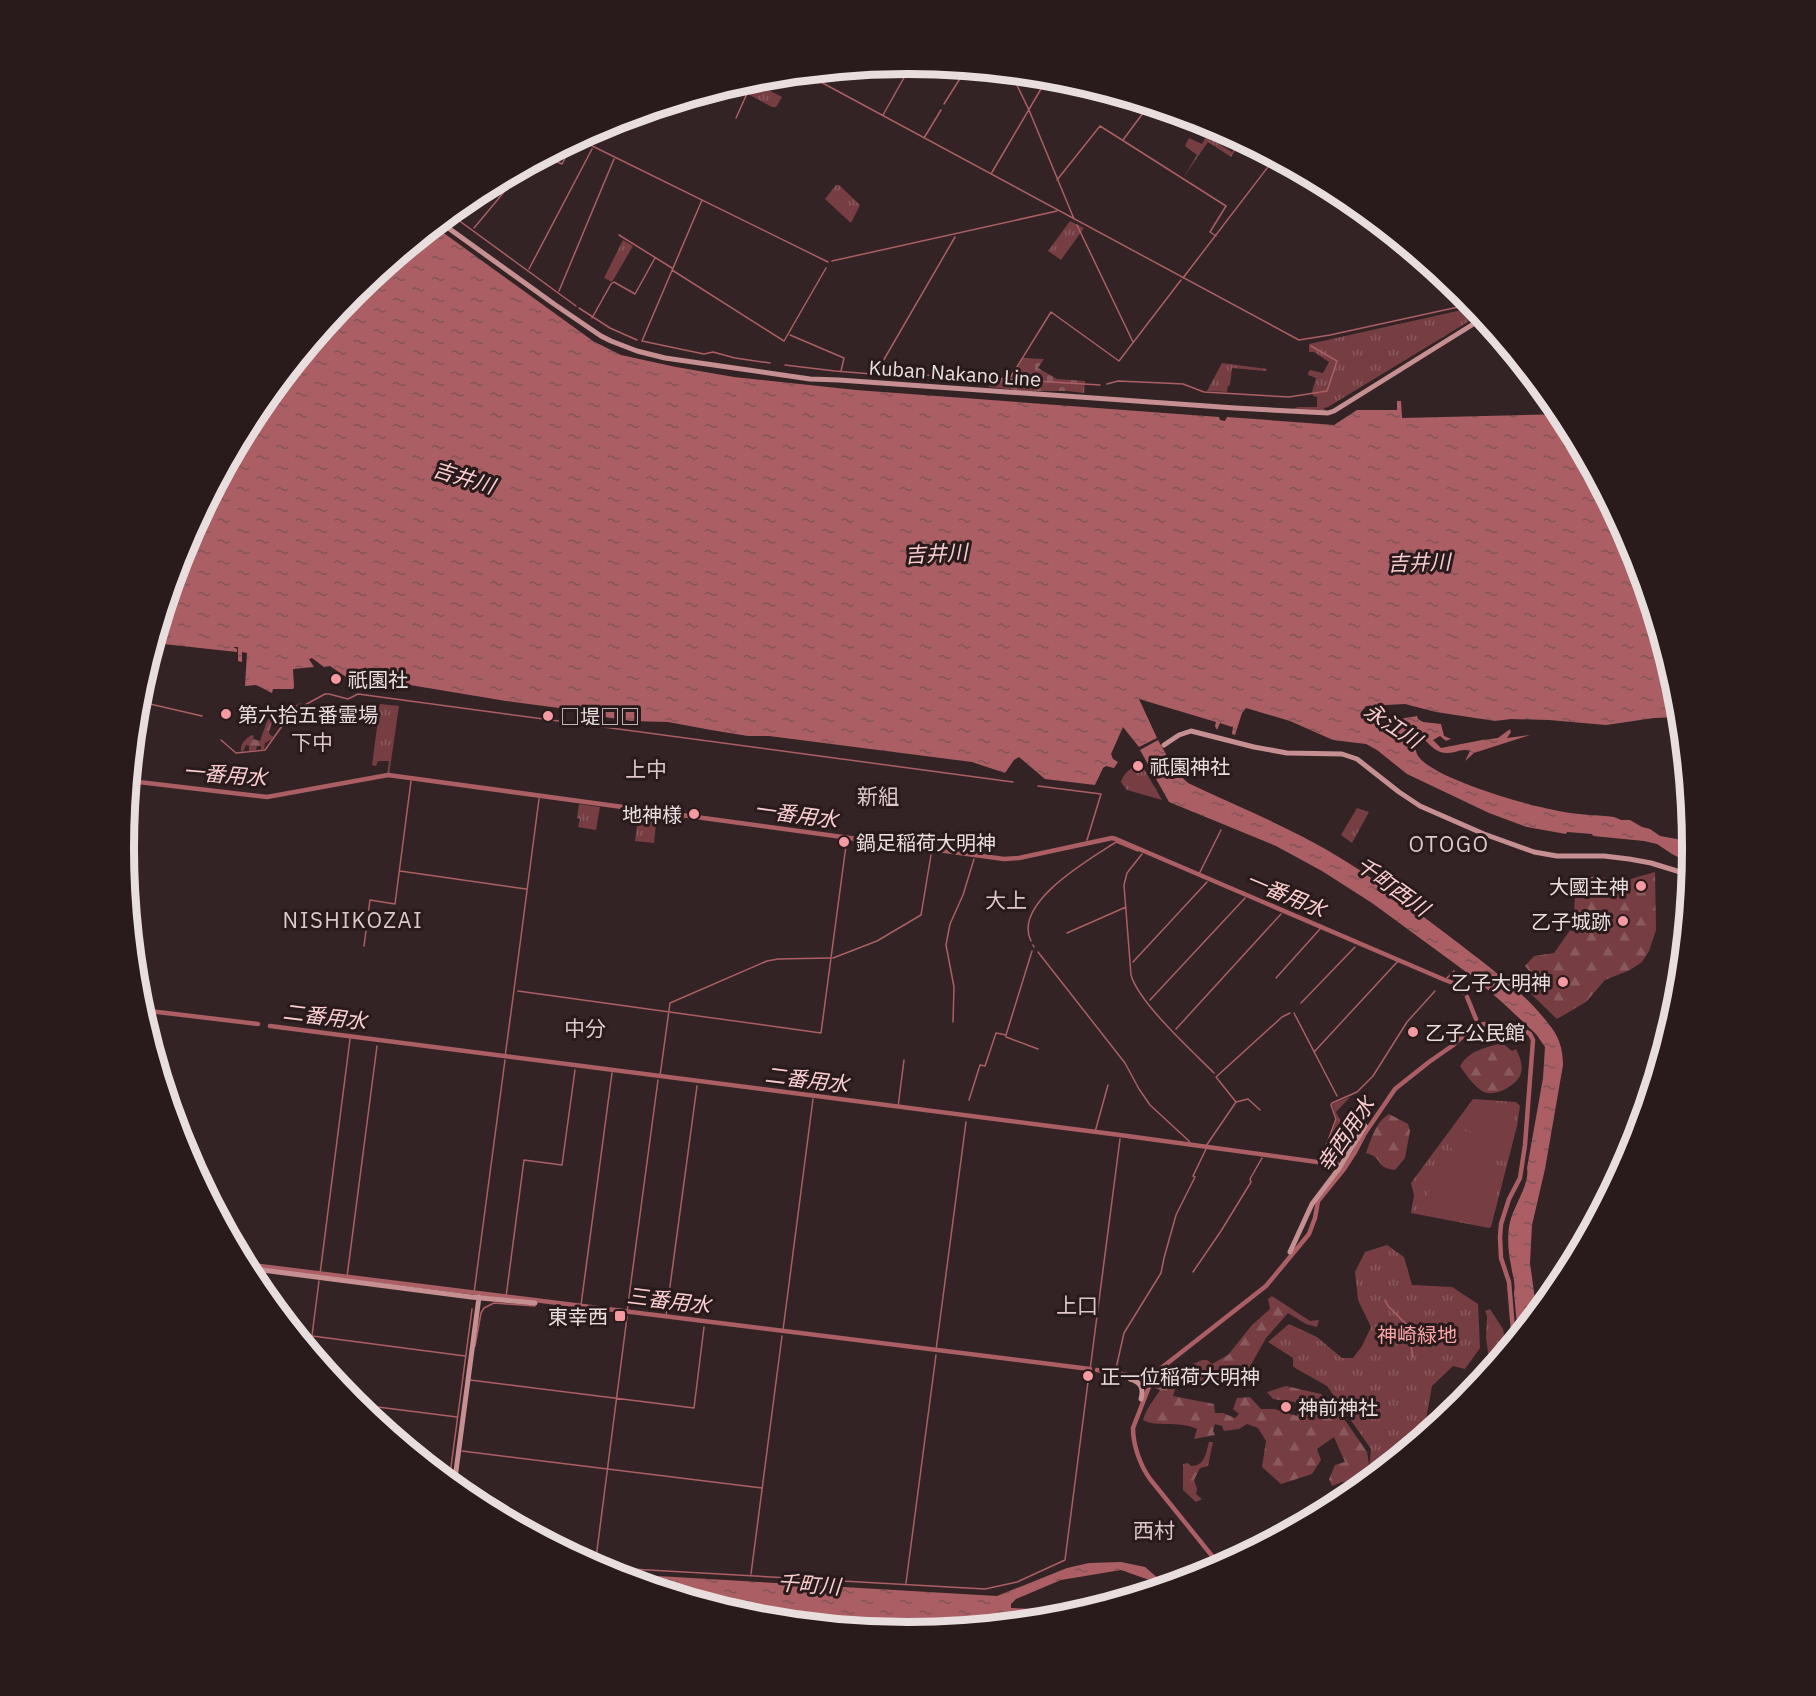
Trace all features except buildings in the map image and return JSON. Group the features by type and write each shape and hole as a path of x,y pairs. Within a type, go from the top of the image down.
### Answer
{"main road":[{"name":"Kuban Nakano Line","path":"447,227 554,304 611,341 665,358 810,379 1328,413 1476,322"},
{"path":"1164,745 1179,735 1191,731 1287,753 1342,754 1357,759 1420,806 1484,834 1534,852 1557,856 1629,859 1682,872"},
{"path":"1290,1252 1316,1197 1340,1167 1365,1126"},
{"path":"259,1269 535,1303"},
{"path":"455,1475 479,1297"},
{"path":"1130,1379 1141,1385 1141,1399"}],"green space":[{"path":"763,87 782,97 776,107 772,107 748,94 750,90"},
{"path":"1208,134 1213,136 1211,139 1232,152 1236,146 1238,147 1231,157 1208,142 1183,178 1197,155 1185,146 1189,138 1202,144"},
{"path":"836,185 839,185 860,205 851,223 825,199"},
{"path":"1070,221 1084,228 1061,260 1048,251"},
{"path":"623,240 633,246 612,282 604,278"},
{"path":"1462,310 1465,310 1473,319 1324,408 1325,411 1291,410 1298,407 1317,407 1317,397 1313,396 1312,392 1316,378 1308,373 1310,370 1323,373 1329,362 1314,352 1309,352 1309,344"},
{"path":"1023,358 1044,359 1038,368 1057,379 1085,381 1084,393 989,387 989,378 1010,380"},
{"path":"1222,363 1267,369 1266,371 1232,368 1227,392 1207,391"},
{"path":"301,703 302,705 287,715 273,719 269,732 273,736 265,743 264,749 257,746 256,750 249,751 249,746 246,745 243,752 241,751 241,746 252,735 253,739 260,741 267,721 272,715"},
{"path":"380,704 399,706 389,775 387,775 389,761 378,761 376,766 372,765 378,720 369,718 370,712 378,713"},
{"path":"1132,768 1136,773 1144,769 1162,800 1127,790 1121,782"},
{"path":"579,804 600,807 596,830 578,827"},
{"path":"1357,808 1369,812 1352,843 1341,835"},
{"path":"639,812 657,814 654,843 635,841"},
{"path":"1655,872 1656,930 1649,951 1642,962 1630,970 1605,980 1586,1002 1557,1019 1528,991 1536,979 1525,966 1534,956 1554,953 1573,926 1576,882 1595,876 1624,881"},
{"path":"1502,1043 1512,1051 1516,1049 1521,1062 1521,1073 1517,1080 1508,1087 1487,1093 1476,1086 1460,1066 1473,1053"},
{"path":"1350,1097 1336,1112 1345,1125 1335,1158 1338,1163 1321,1160 1337,1119 1332,1104"},
{"path":"1473,1099 1516,1102 1520,1106 1517,1126 1489,1228 1411,1213 1414,1195 1411,1183"},
{"path":"1472,1101 1514,1104 1515,1117 1510,1140 1457,1126"},
{"path":"1389,1114 1408,1124 1410,1131 1405,1158 1395,1170 1384,1167 1374,1156 1366,1153 1377,1126"},
{"path":"1453,1128 1511,1142 1506,1162 1448,1147"},
{"path":"1441,1150 1504,1167 1489,1222 1481,1226 1424,1212"},
{"name":"神崎緑地","path":"1387,1245 1404,1257 1412,1285 1452,1287 1478,1304 1480,1348 1465,1369 1453,1366 1432,1386 1425,1424 1369,1469 1371,1449 1327,1386 1295,1368 1293,1358 1268,1342 1289,1324 1317,1337 1342,1358 1353,1358 1371,1327 1358,1300 1355,1272 1365,1252"},
{"path":"1272,1296 1310,1321 1319,1320 1317,1327 1306,1324 1288,1313 1266,1338 1244,1377 1234,1382 1225,1380 1177,1383 1173,1396 1214,1404 1215,1413 1223,1413 1235,1418 1239,1414 1233,1409 1237,1398 1250,1397 1261,1409 1274,1409 1297,1416 1301,1403 1273,1399 1267,1392 1286,1386 1321,1394 1347,1423 1367,1452 1370,1469 1347,1485 1347,1482 1342,1482 1332,1486 1329,1479 1335,1465 1345,1462 1334,1437 1317,1449 1321,1460 1312,1474 1281,1484 1262,1467 1266,1441 1258,1428 1247,1424 1239,1429 1224,1431 1222,1426 1215,1424 1213,1431 1215,1435 1194,1439 1197,1429 1190,1426 1155,1424 1143,1420 1160,1390 1155,1386 1164,1387 1166,1383 1164,1376 1202,1360 1207,1360 1212,1364 1228,1355 1252,1325 1270,1309 1268,1299"},
{"path":"1490,1309 1503,1329 1505,1340 1489,1360 1486,1337 1487,1316 1485,1311"},
{"path":"1482,1367 1464,1387 1467,1378"},
{"path":"1209,1442 1213,1442 1208,1466 1200,1468 1194,1480 1196,1494 1202,1499 1196,1502 1183,1490 1183,1464 1188,1463 1191,1466 1199,1464 1204,1458"}],"water":[{"name":"吉井川","path":"441,231 593,341 621,355 734,377 856,390 1219,417 1220,420 1225,421 1227,417 1334,425 1357,410 1397,410 1397,401 1401,401 1402,418 1549,414 1603,505 1624,552 1656,648 1671,717 1606,725 1549,720 1495,721 1436,712 1405,704 1366,706 1361,712 1380,723 1395,728 1403,725 1400,719 1417,716 1423,722 1441,724 1444,736 1451,739 1446,741 1440,736 1433,740 1441,748 1498,738 1510,729 1511,732 1507,738 1530,735 1474,753 1465,761 1470,751 1440,752 1421,736 1415,738 1415,747 1418,756 1428,765 1463,783 1550,809 1630,820 1660,836 1677,839 1682,841 1682,859 1657,844 1644,841 1593,836 1592,834 1567,832 1566,834 1527,827 1489,813 1407,774 1366,744 1333,740 1290,721 1246,708 1242,713 1235,735 1232,734 1233,726 1220,723 1217,730 1216,722 1139,699 1157,738 1139,747 1123,727 1111,754 1118,762 1114,768 1106,766 1103,768 1095,785 1045,779 1019,757 1005,773 972,762 769,736 748,736 668,722 632,721 403,682 346,677 330,666 324,667 312,658 309,659 314,667 293,669 293,689 273,689 272,693 256,685 245,686 247,653 242,652 242,662 238,661 238,647 233,647 237,649 237,652 161,644 192,552 213,505 264,418 326,337 360,300 397,266"},
{"path":"1158,740 1176,772 1188,783 1293,832 1359,870 1502,977 1526,999 1555,1033 1561,1048 1563,1065 1545,1169 1532,1225 1530,1263 1535,1301 1517,1325 1508,1232 1512,1215 1526,1181 1543,1078 1545,1047 1536,1034 1473,977 1372,903 1322,871 1276,846 1169,802 1140,750"},
{"path":"1121,1562 1145,1567 1160,1580 1154,1582 1121,1570 1061,1580 1016,1599 1011,1604 1011,1608 1049,1610 959,1621 911,1622 809,1616 757,1608 708,1596 643,1575 997,1596 1067,1568 1089,1563"}],"waterway":[{"path":"883,115 906,74"},
{"path":"944,104 962,75"},
{"path":"815,79 1299,340 1462,306"},
{"path":"1015,81 1074,219"},
{"path":"991,174 1043,85"},
{"path":"736,118 749,90"},
{"path":"924,138 941,110"},
{"path":"1123,140 1144,111"},
{"path":"1057,180 1100,126 1226,206 1210,232 1216,236"},
{"path":"587,143 828,262"},
{"path":"529,269 592,149"},
{"path":"553,160 562,164 569,151"},
{"path":"559,291 614,159"},
{"path":"1183,278 1270,164"},
{"path":"474,228 512,183"},
{"path":"702,200 642,341 704,354 713,352 770,363"},
{"path":"832,261 1057,211"},
{"path":"457,219 576,306"},
{"path":"1077,225 1133,342"},
{"path":"619,235 672,268"},
{"path":"955,237 877,374 911,376 957,374 1100,385"},
{"path":"592,318 614,282 635,294 655,258"},
{"path":"672,270 784,341 826,268"},
{"path":"1010,378 1051,312 1119,361 1181,280"},
{"path":"579,308 610,328 637,340"},
{"path":"790,335 844,358 841,371"},
{"path":"1107,384 1118,381 1183,384 1204,392 1289,397 1327,391 1337,361 1311,346"},
{"path":"785,365 872,374"},
{"path":"221,740 236,753 265,750 292,712 325,694 348,699 358,694 1013,782"},
{"path":"147,703 202,716"},
{"name":"一番用水","path":"137,782 267,797 388,775 1004,859 1019,858 1112,838 1456,984 1463,992"},
{"path":"364,946 370,900 395,904 411,781"},
{"path":"1038,786 1101,794 1087,840"},
{"path":"514,990 539,799"},
{"path":"1199,874 1221,830"},
{"path":"518,991 821,1033 847,838"},
{"path":"1031,941 1028,927 1033,912 1043,897 1057,884 1089,859 1116,842 1138,851 1139,849"},
{"path":"1142,854 1127,873 1124,885 1131,975 1144,999 1155,1013 1214,1073"},
{"path":"833,958 877,941 921,915 931,855"},
{"path":"953,1022 954,987 946,945 950,924 963,895 974,859"},
{"path":"400,871 526,889"},
{"path":"1133,962 1207,882"},
{"path":"1150,1000 1245,898"},
{"path":"1067,933 1126,907"},
{"path":"1176,1029 1281,914"},
{"path":"1276,978 1320,929"},
{"path":"1301,1003 1355,947"},
{"path":"1006,1035 1032,951"},
{"path":"1038,952 1125,1063 1150,1105 1190,1144"},
{"path":"660,1076 670,1003 767,961 830,958"},
{"path":"1314,1052 1399,960"},
{"path":"1445,980 1454,971"},
{"path":"505,1057 514,990"},
{"path":"1320,1162 1336,1119 1332,1103 1357,1092 1373,1076 1407,1022 1435,991"},
{"name":"一番用水","path":"1467,997 1476,1019"},
{"name":"二番用水","path":"151,1011 258,1024"},
{"path":"1236,1102 1216,1077 1282,1017 1290,1013"},
{"path":"1294,1013 1337,1096"},
{"name":"幸西用水","path":"1215,1559 1150,1479 1138,1455 1133,1428 1152,1379 1160,1369 1266,1286 1309,1234 1318,1201 1344,1169 1395,1089 1452,1046 1475,1025 1520,1028 1530,1034 1533,1040 1525,1145 1520,1178 1509,1199 1501,1224 1500,1237 1501,1258 1509,1282 1513,1330"},
{"name":"二番用水","path":"270,1026 1339,1165"},
{"path":"969,1100 980,1065 985,1066 996,1033 1038,1049"},
{"path":"320,1274 350,1039"},
{"path":"347,1277 377,1046"},
{"path":"474,1293 505,1060"},
{"path":"898,1107 904,1060"},
{"path":"506,1297 524,1160 562,1165 575,1070"},
{"path":"581,1305 612,1073"},
{"path":"627,1312 658,1080"},
{"path":"1095,1132 1108,1085"},
{"path":"666,1316 697,1086"},
{"path":"783,1330 813,1099"},
{"path":"1206,1146 1236,1102 1248,1099 1260,1110"},
{"path":"936,1350 966,1122"},
{"path":"1090,1370 1120,1139"},
{"path":"1115,1373 1124,1333 1161,1273 1176,1215 1206,1149"},
{"path":"1193,1272 1251,1182 1250,1179 1262,1158"},
{"name":"三番用水","path":"256,1266 1090,1369"},
{"path":"311,1341 319,1281"},
{"path":"1385,1300 1407,1325 1413,1357"},
{"path":"475,1346 484,1308 494,1303 535,1306"},
{"path":"450,1472 472,1309"},
{"path":"596,1557 627,1317"},
{"path":"470,1380 694,1408 704,1327"},
{"path":"307,1335 465,1356"},
{"path":"751,1574 782,1336"},
{"path":"906,1583 936,1355"},
{"name":"三番用水","path":"1097,1370 1147,1378"},
{"name":"千町川","path":"625,1569 985,1589 1017,1582 1065,1560 1089,1374"},
{"path":"371,1406 457,1417"},
{"path":"462,1451 762,1488"}],"place":[{"name":"祇園社","path":"336,679"},
{"name":"第六拾五番霊場","path":"226,714"},
{"name":"□堤□□","path":"548,716"},
{"name":"祇園神社","path":"1138,766"},
{"name":"地神様","path":"694,814"},
{"name":"鍋足稲荷大明神","path":"844,842"},
{"name":"大國主神","path":"1641,886"},
{"name":"乙子城跡","path":"1623,921"},
{"name":"乙子大明神","path":"1563,982"},
{"name":"乙子公民館","path":"1413,1032"},
{"name":"東幸西","path":"620,1316"},
{"name":"正一位稲荷大明神","path":"1088,1376"},
{"name":"神前神社","path":"1286,1407"}],"district":[{"name":"下中","path":"312,742"},
{"name":"上中","path":"646,769"},
{"name":"新組","path":"878,796"},
{"name":"OTOGO","path":"1449,843"},
{"name":"大上","path":"1006,900"},
{"name":"NISHIKOZAI","path":"353,919"},
{"name":"中分","path":"585,1028"},
{"name":"上口","path":"1077,1305"},
{"name":"西村","path":"1154,1530"}],"water label":[{"name":"永江川","path":"1393,725"},
{"name":"千町西川","path":"1393,886"}]}
